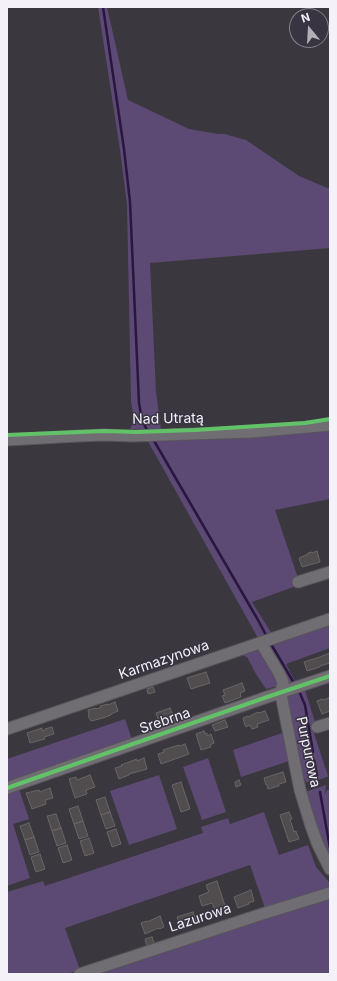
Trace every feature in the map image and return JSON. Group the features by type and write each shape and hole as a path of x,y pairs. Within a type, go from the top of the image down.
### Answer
{"street":[{"name":"Nad Utratą","path":"7,440 104,435 132,436 252,432 330,425"},
{"path":"298,582 330,572"},
{"name":"Karmazynowa","path":"7,729 330,619"},
{"name":"Purpurowa","path":"261,643 283,682 281,693 285,719 300,790 311,826 330,868"},
{"name":"Srebrna","path":"7,788 330,676"},
{"path":"317,727 330,723"},
{"name":"Lazurowa","path":"80,974 330,892"}],"shaded area":[{"path":"98,7 107,7 128,100 189,129 225,134 246,140 299,176 330,189 330,248 150,263 156,392 161,429 130,429 134,421 131,401 127,205"},
{"path":"330,429 330,499 275,510 299,585 252,602 272,634 258,638 146,438"},
{"path":"330,623 330,648 286,664 296,683 288,685 268,645"},
{"path":"254,648 258,649 278,681 278,686 266,689 247,657 240,654"},
{"path":"305,690 315,722 311,724 328,776 312,782 306,782 302,774 290,730 287,695"},
{"path":"125,719 133,742 7,785 7,759"},
{"path":"282,733 289,761 241,777 233,750"},
{"path":"208,758 226,812 202,820 183,767"},
{"path":"159,775 177,829 129,845 110,791"},
{"path":"326,785 325,794 327,790 330,790 330,862 315,827 305,792"},
{"path":"19,789 29,819 13,824 30,878 7,886 7,793"},
{"path":"264,812 279,855 308,845 316,867 330,883 330,888 265,908 250,865 65,928 80,970 67,974 7,974 7,892 43,881 45,886 203,833 201,827 228,818 230,824"},
{"path":"330,897 330,974 100,974 208,938 228,929"}],"building":[{"path":"317,551 320,562 302,567 299,558 308,553"},
{"path":"330,653 330,663 307,671 304,662"},
{"path":"206,672 210,683 191,689 187,678"},
{"path":"242,683 245,691 240,693 241,697 225,703 222,696 225,695 223,690"},
{"path":"153,687 155,692 148,694 147,689"},
{"path":"330,697 330,711 322,714 317,701"},
{"path":"115,702 118,711 103,718 91,721 88,716 88,710 97,709 101,707 100,706"},
{"path":"170,708 175,721 167,724 166,722 160,724 156,713"},
{"path":"265,711 269,720 257,724 258,727 252,729 250,725 246,727 243,718"},
{"path":"225,720 228,727 215,731 212,725"},
{"path":"52,727 54,734 44,737 45,739 30,743 27,733 42,728 42,731"},
{"path":"204,731 205,734 207,733 207,736 211,734 214,743 210,745 211,747 201,750 196,734"},
{"path":"185,744 189,754 161,764 158,754 164,752 163,750"},
{"path":"144,758 147,769 129,774 119,779 115,768 137,759 137,761"},
{"path":"283,772 286,782 268,789 264,778"},
{"path":"90,775 95,787 86,790 87,794 75,798 69,779 76,777 77,780"},
{"path":"239,780 241,785 236,787 235,782"},
{"path":"181,782 190,809 181,812 172,785"},
{"path":"50,788 53,798 45,800 46,804 32,809 26,793 39,790 40,792"},
{"path":"105,797 110,812 101,815 96,800"},
{"path":"78,806 83,821 74,824 69,809"},
{"path":"110,812 115,826 106,829 101,815"},
{"path":"289,812 292,819 290,819 294,832 296,831 299,839 289,842 280,815"},
{"path":"56,814 61,828 52,831 47,816"},
{"path":"83,821 88,836 79,839 74,824"},
{"path":"29,823 34,837 25,840 20,826"},
{"path":"61,828 66,843 57,846 52,831"},
{"path":"116,829 121,844 112,847 107,832"},
{"path":"34,837 39,852 30,855 25,840"},
{"path":"89,838 94,853 85,856 80,841"},
{"path":"67,845 72,860 63,863 58,848"},
{"path":"40,854 45,869 36,872 31,857"},
{"path":"217,881 225,906 215,910 212,903 202,906 199,896 209,892 206,885"},
{"path":"251,890 254,901 238,908 234,897"},
{"path":"193,912 197,923 181,929 177,917"},
{"path":"160,916 164,927 145,934 141,923"},
{"path":"152,937 155,945 147,947 145,939"}],"waterway":[{"path":"103,7 124,149 130,202 139,403 142,420 147,430"},
{"path":"153,439 266,635"},
{"path":"271,644 294,683"},
{"path":"299,691 305,705 313,752"},
{"path":"314,760 317,775"},
{"path":"320,792 330,848"}],"cycle path":[{"path":"7,435 104,431 136,432 195,430 305,423 330,419"},
{"path":"7,788 330,676"}]}
